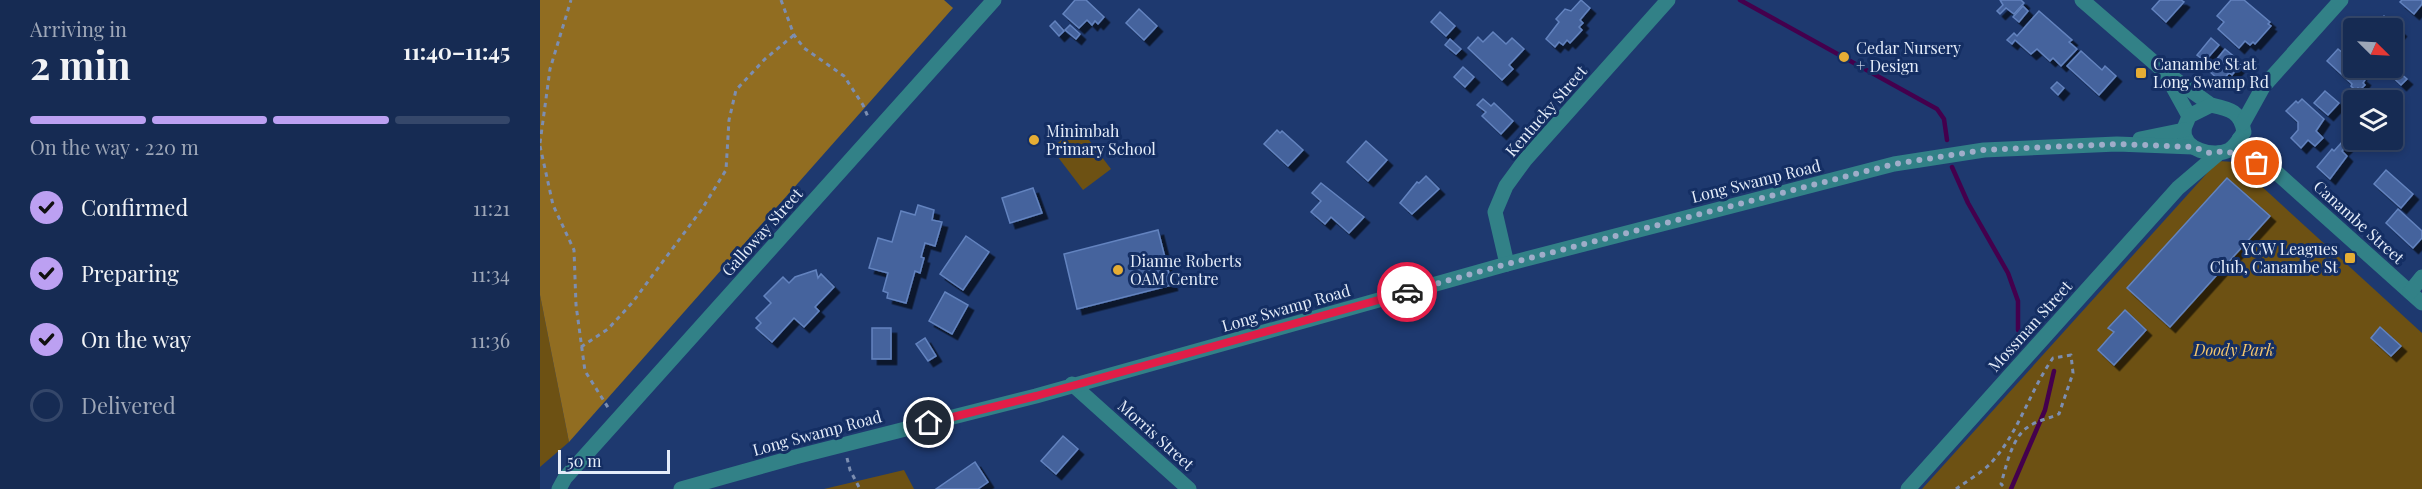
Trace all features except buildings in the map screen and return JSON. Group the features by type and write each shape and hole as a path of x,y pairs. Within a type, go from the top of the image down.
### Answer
{"street":[{"name":"Galloway Street","path":"560,489 566,478 993,0"},
{"name":"Kentucky Street","path":"1507,264 1495,212 1506,186 1525,160 1668,0"},
{"path":"2082,0 2165,72 2211,105 2230,109 2238,115 2243,123 2244,132 2239,140 2223,152 2198,149 2186,138 2187,123 2165,72"},
{"path":"2243,123 2263,87 2341,0"},
{"path":"2230,109 2263,87"},
{"path":"2187,123 2211,105"},
{"name":"Long Swamp Road","path":"2117,144 2187,123"},
{"name":"Canambe Street","path":"2239,140 2422,303"},
{"name":"Long Swamp Road","path":"681,489 1272,331 1507,264 1894,164 1984,150 2117,144 2198,149"},
{"name":"Mossman Street","path":"2178,188 2198,149"},
{"name":"Mossman Street","path":"1908,489 2178,188 2223,152"},
{"name":"Canambe Street","path":"2223,152 2272,169"},
{"path":"2410,292 2422,278"},
{"name":"Morris Street","path":"1072,384 1189,489"}],"path":[{"path":"571,0 550,69 540,144 553,205 574,250 576,305 585,371 612,414"},
{"path":"781,0 794,34 804,48 844,76 863,105 875,133"},
{"path":"581,347 608,329 632,303 702,209 726,170 729,120 736,90 765,58 794,34"},
{"path":"1956,489 1989,465 1995,457 2015,429 2032,392 2053,358 2071,355 2073,373 2060,414 2028,426 2020,435 2010,454 2001,484 2006,489"},
{"path":"844,445 850,470 860,489"}],"green space":[{"path":"1079,127 1111,169 1083,190 1051,148"},
{"name":"Doody Park","path":"2218,161 2235,162 2422,333 2422,489 1922,489"},
{"path":"540,295 569,442 540,467"},
{"path":"904,470 914,489 824,489"}],"shaded area":[{"path":"540,0 944,0 953,8 569,442 540,295"}],"waterway":[{"path":"1740,0 1937,109 1944,119 1947,140"},
{"path":"1952,167 1968,203 2008,273 2018,301 2018,330"},
{"path":"2011,489 2045,410 2054,371"}],"way so far":[{"path":"1407,292 1894,164 1984,150 2117,144 2193,147 2210,153 2226,151 2257,163"}],"place":[{"name":"Cedar Nursery + Design","path":"1844,57"},
{"name":"Canambe St at Long Swamp Rd","path":"2141,73"},
{"name":"Minimbah Primary School","path":"1034,140"},
{"name":"YCW Leagues Club, Canambe St","path":"2350,258"},
{"name":"Dianne Roberts OAM Centre","path":"1118,270"}],"route":[{"path":"929,423 1036,396 1072,384 1272,331 1407,292"}]}
